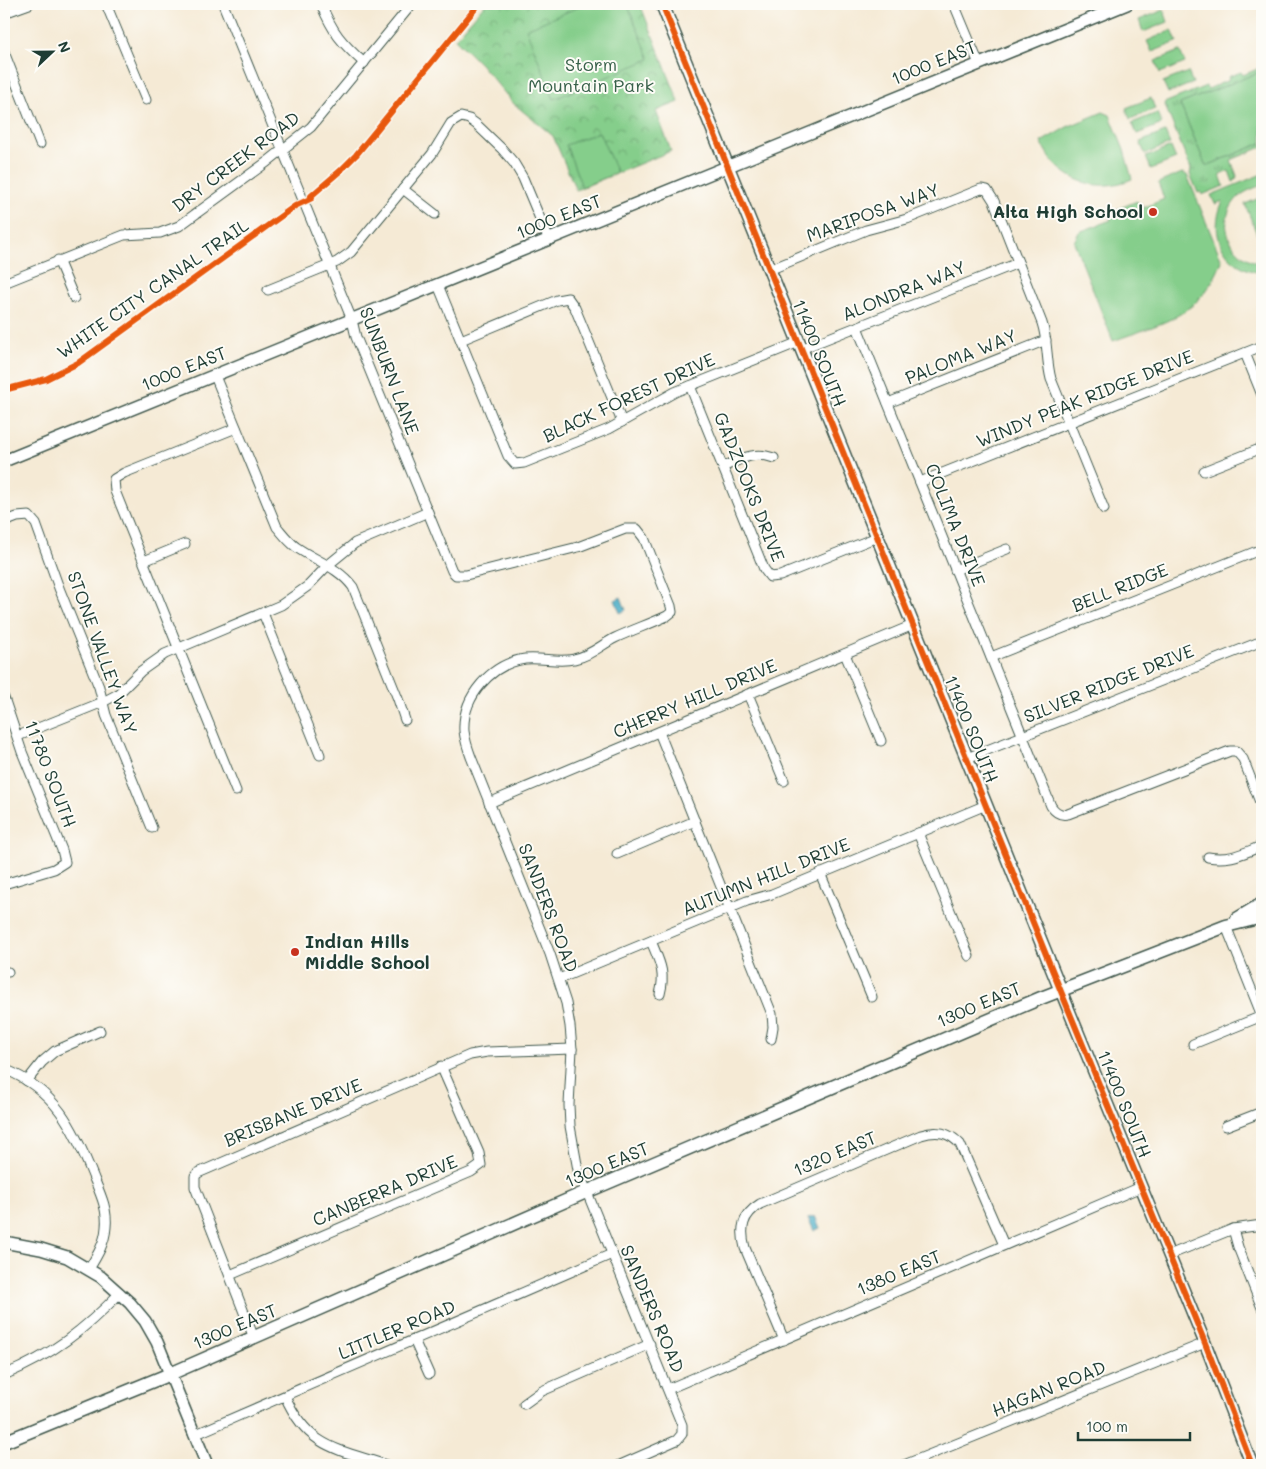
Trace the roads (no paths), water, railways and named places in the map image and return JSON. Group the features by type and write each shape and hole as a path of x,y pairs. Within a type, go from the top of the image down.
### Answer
{"main road":[{"name":"11400 SOUTH","path":"663,4 1061,991"},
{"name":"1300 EAST","path":"1226,926 1262,904"},
{"name":"1300 EAST","path":"4,1442 170,1374 586,1192 1041,998 1226,926 1262,917"}],"street":[{"path":"4,13 29,4"},
{"path":"106,4 146,100"},
{"name":"SUNBURN LANE","path":"223,4 452,572 461,576 578,547 625,529 637,528"},
{"path":"321,4 333,30 342,43 364,63"},
{"name":"DRY CREEK ROAD","path":"4,283 124,234 160,232 179,226 312,127 412,4"},
{"path":"954,4 978,64"},
{"name":"1000 EAST","path":"4,461 1127,4"},
{"path":"4,52 40,144"},
{"path":"268,290 329,265 351,252 435,150 451,122 460,118 469,119 502,149 514,163 523,178 549,240"},
{"path":"403,189 435,214"},
{"name":"MARIPOSA WAY","path":"769,270 866,230 907,219 981,189 988,190 1018,263"},
{"path":"58,260 74,298"},
{"path":"1018,263 1042,323 1051,379 1104,509"},
{"name":"ALONDRA WAY","path":"800,346 857,327 1018,263"},
{"name":"BLACK FOREST DRIVE","path":"438,285 508,456 515,464 524,463 622,422 661,399 690,386 800,346"},
{"path":"460,340 557,300 568,298 575,308 622,422"},
{"name":"COLIMA DRIVE","path":"857,327 1050,806 1061,814 1068,814 1230,751 1236,752 1243,759 1262,807"},
{"name":"PALOMA WAY","path":"888,403 1046,340"},
{"name":"WINDY PEAK RIDGE DRIVE","path":"920,482 1262,346"},
{"path":"1246,353 1262,395"},
{"path":"215,376 277,527 296,547 341,573 353,587 405,720"},
{"name":"GADZOOKS DRIVE","path":"690,386 764,570 770,577 780,576 877,537"},
{"path":"236,428 124,473 114,480 115,491 236,791"},
{"path":"1204,471 1262,448"},
{"path":"723,467 752,455 763,454 774,458"},
{"path":"18,736 103,702 118,694 152,662 165,654 263,613 295,596 355,543 428,512"},
{"name":"STONE VALLEY WAY","path":"4,522 24,515 29,516 36,524 59,588 99,687 106,715 152,828"},
{"name":"SANDERS ROAD","path":"620,1465 672,1442 682,1434 682,1425 578,1170 570,1126 569,1105 572,1049 570,1026 559,979 470,757 464,731 465,716 470,701 487,677 498,669 524,659 563,661 582,657 613,639 661,619 672,612 644,538 637,528"},
{"path":"144,561 186,544"},
{"path":"955,570 1007,549"},
{"name":"BELL RIDGE","path":"991,657 1262,549"},
{"path":"263,613 320,755"},
{"name":"CHERRY HILL DRIVE","path":"489,803 913,626"},
{"name":"SILVER RIDGE DRIVE","path":"967,758 1262,641"},
{"path":"845,654 881,741"},
{"path":"748,694 784,782"},
{"name":"11780 SOUTH","path":"4,698 22,752 62,850 65,862 54,869 4,884"},
{"path":"658,732 772,1014 774,1027 771,1039"},
{"name":"AUTUMN HILL DRIVE","path":"559,979 730,908 772,894 986,804"},
{"path":"617,854 695,821"},
{"path":"918,833 969,956"},
{"path":"1208,857 1221,860 1262,846"},
{"path":"820,873 872,997"},
{"path":"1193,1044 1262,1016 1226,926"},
{"path":"651,941 663,970 664,982 660,994"},
{"name":"11400 SOUTH","path":"1061,991 1205,1344 1252,1465"},
{"path":"27,1081 42,1062 55,1050 100,1031"},
{"name":"BRISBANE DRIVE","path":"254,1338 195,1187 194,1176 198,1172 470,1055 487,1052 572,1049"},
{"name":"CANBERRA DRIVE","path":"230,1275 471,1172 481,1165 479,1152 442,1066"},
{"path":"4,1069 27,1081 44,1094 72,1128 104,1205 107,1220 104,1242 89,1269"},
{"path":"1226,1126 1262,1112"},
{"name":"1320 EAST","path":"784,1340 745,1248 742,1228 748,1214 760,1204 921,1135 937,1132 952,1136 963,1150 1004,1245"},
{"name":"1380 EAST","path":"668,1390 1141,1187"},
{"path":"1169,1255 1233,1229 1262,1225"},
{"path":"1233,1229 1238,1247 1262,1308"},
{"path":"4,1242 55,1252 101,1276 120,1293 145,1322 157,1342 207,1465"},
{"name":"LITTLER ROAD","path":"194,1435 612,1254"},
{"path":"4,1375 38,1360 62,1345 85,1328 120,1293"},
{"path":"414,1340 429,1374"},
{"path":"524,1404 542,1391 650,1344"},
{"name":"HAGAN ROAD","path":"904,1465 1205,1344"},
{"path":"285,1396 297,1419 314,1437 332,1447 386,1465"}],"water":[{"path":"621,597 626,610 620,613 615,600"},
{"path":"815,1216 820,1228 814,1231 808,1218"}],"place":[{"name":"Alta High School","path":"1153,212"},
{"name":"Indian Hills Middle School","path":"295,952"}],"park label":[{"name":"Storm Mountain Park","path":"591,75"}]}
